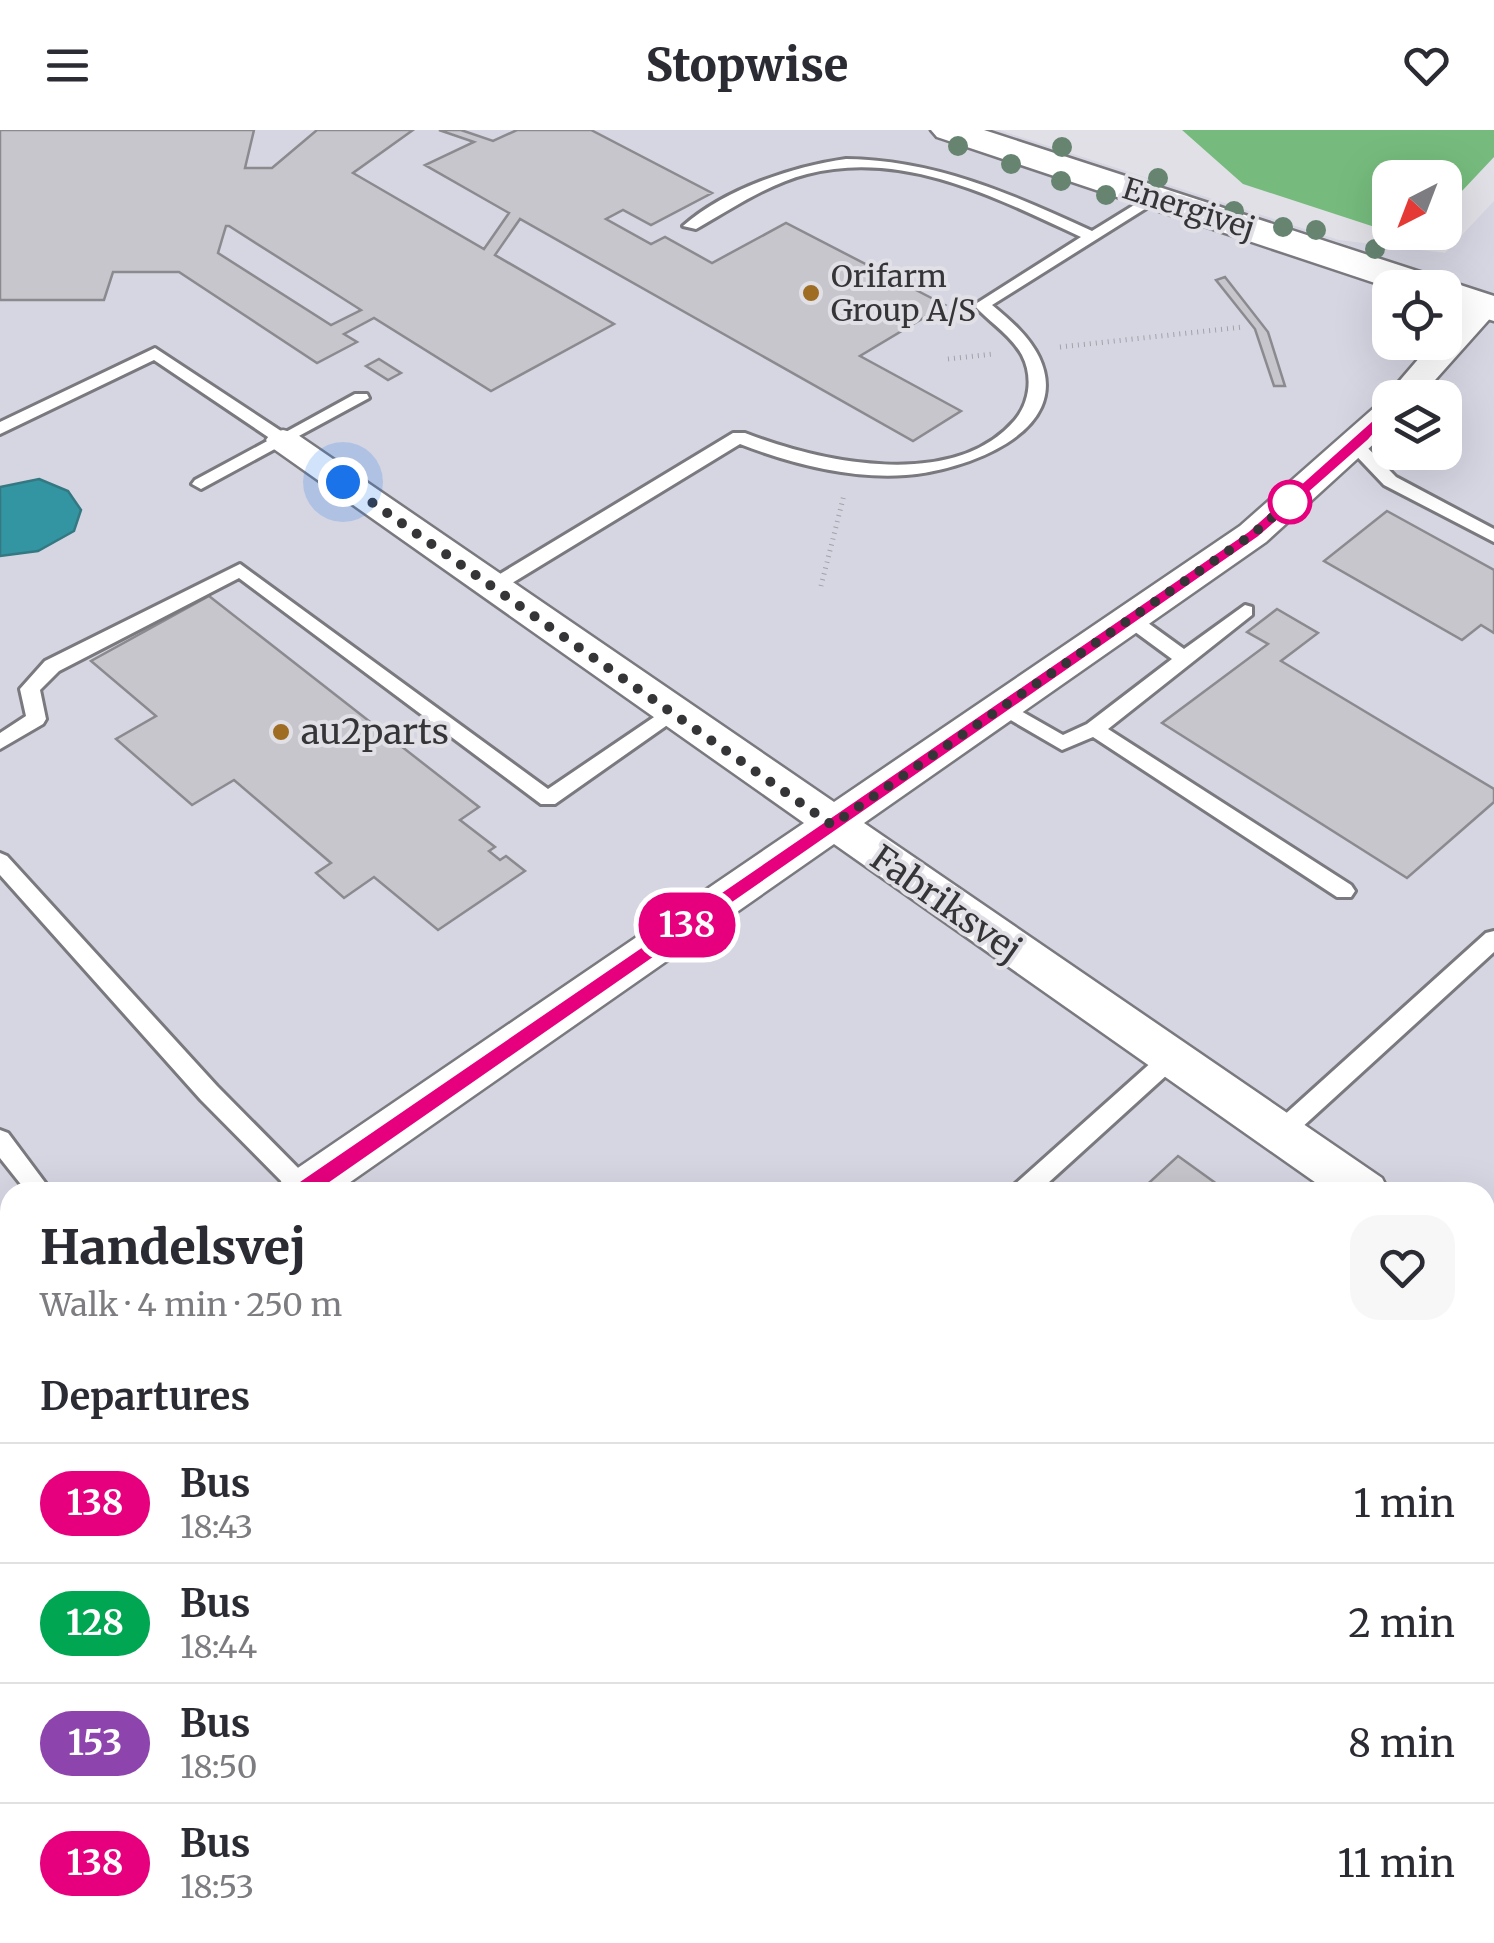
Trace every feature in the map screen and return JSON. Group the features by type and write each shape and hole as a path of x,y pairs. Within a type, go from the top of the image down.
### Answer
{"street":[{"name":"Energivej","path":"949,130 1375,270"},
{"path":"1462,297 1491,303"},
{"path":"1417,380 1491,303"},
{"path":"315,1182 1253,534 1372,427"},
{"name":"Fabriksvej","path":"283,440 1350,1182"}],"lane":[{"path":"690,226 756,190 809,169 893,164 960,179 1092,236"},
{"path":"492,586 739,437 798,459 850,468 937,466 995,445 1023,420 1037,387 1027,350 982,306 1156,197"},
{"path":"0,429 155,353 283,440"},
{"path":"201,484 362,398"},
{"path":"1355,444 1390,481 1494,536"},
{"path":"0,742 36,719 30,690 52,666 240,570 548,799 674,714"},
{"path":"1000,708 1062,742 1094,730 1246,611"},
{"path":"1130,619 1184,659"},
{"path":"1094,730 1344,890"},
{"path":"0,861 293,1182"},
{"path":"1280,1134 1494,939"},
{"path":"1033,1182 1170,1058"},
{"path":"0,1140 32,1182"}],"path":[{"path":"948,359 1243,328"},
{"path":"821,586 850,468"}],"shaded area":[{"path":"0,130 999,130 1339,240 1372,244 1372,250 1445,253 1462,250 1462,235 1494,201 1494,1182 0,1182"}],"green space":[{"path":"1182,130 1494,130 1494,157 1462,191 1462,160 1372,160 1372,226 1243,184"}],"water":[{"path":"39,479 68,491 81,510 74,531 38,551 0,556 0,487"}],"building":[{"path":"0,130 254,130 245,168 272,168 317,130 413,130 353,173 484,249 509,213 425,165 474,142 439,130 461,130 493,141 517,130 591,130 712,193 651,225 623,210 606,219 651,244 665,237 712,263 786,223 945,305 860,356 961,411 913,441 520,219 495,255 614,324 491,391 374,318 344,334 357,342 317,363 179,272 113,272 104,300 0,300","holes":["229,226 361,310 331,325 218,253"]},
{"path":"1225,277 1268,332 1285,386 1274,386 1255,329 1216,280"},
{"path":"379,359 401,373 388,380 366,366"},
{"path":"1387,511 1494,570 1494,633 1481,625 1462,640 1324,561"},
{"path":"209,596 479,807 460,820 495,847 489,851 500,860 506,856 525,871 438,930 374,877 344,898 316,873 331,863 234,780 192,805 116,739 156,716 91,661"},
{"path":"1277,609 1318,633 1281,661 1494,789 1494,802 1407,878 1162,723 1268,644 1247,632"},
{"path":"1178,1156 1214,1182 1150,1182"}],"bus line":[{"name":"138","path":"314,1182 1253,534 1372,428"}],"place":[{"name":"Orifarm Group A/S","path":"811,293"},
{"name":"au2parts","path":"281,732"}],"route":[{"path":"343,482 832,825 1253,534 1290,502"}]}
